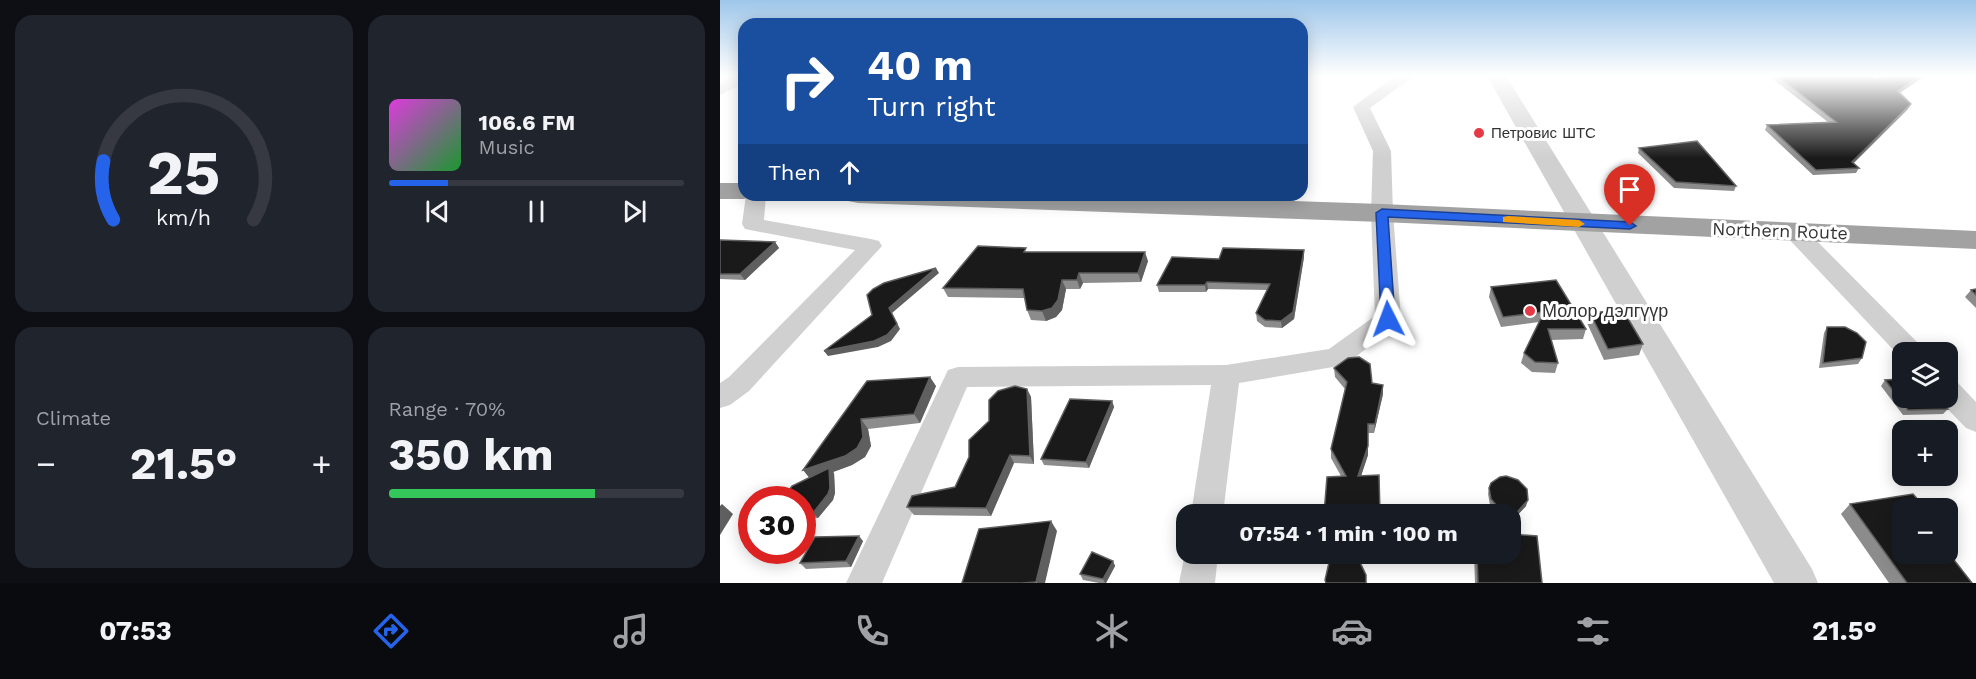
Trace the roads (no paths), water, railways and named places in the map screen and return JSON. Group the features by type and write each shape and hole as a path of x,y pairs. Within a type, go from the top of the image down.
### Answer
{"highway":[{"path":"720,191 738,191"},
{"name":"Northern Route","path":"1033,201 1382,213 1583,224 1976,240"}],"street":[{"path":"864,583 958,377 1226,375 1336,358 1388,319 1382,213 1382,151 1361,107 1367,103"},
{"path":"1513,103 1797,583"},
{"path":"720,397 739,384 871,246 753,224 755,201"},
{"path":"1795,232 1901,342"},
{"path":"1208,504 1226,375"},
{"path":"1958,401 1976,420"},
{"path":"1197,583 1200,564"}],"place":[{"name":"Петровис ШТС","path":"1479,133"},
{"name":"Молор дэлгүүр","path":"1530,311"}]}
